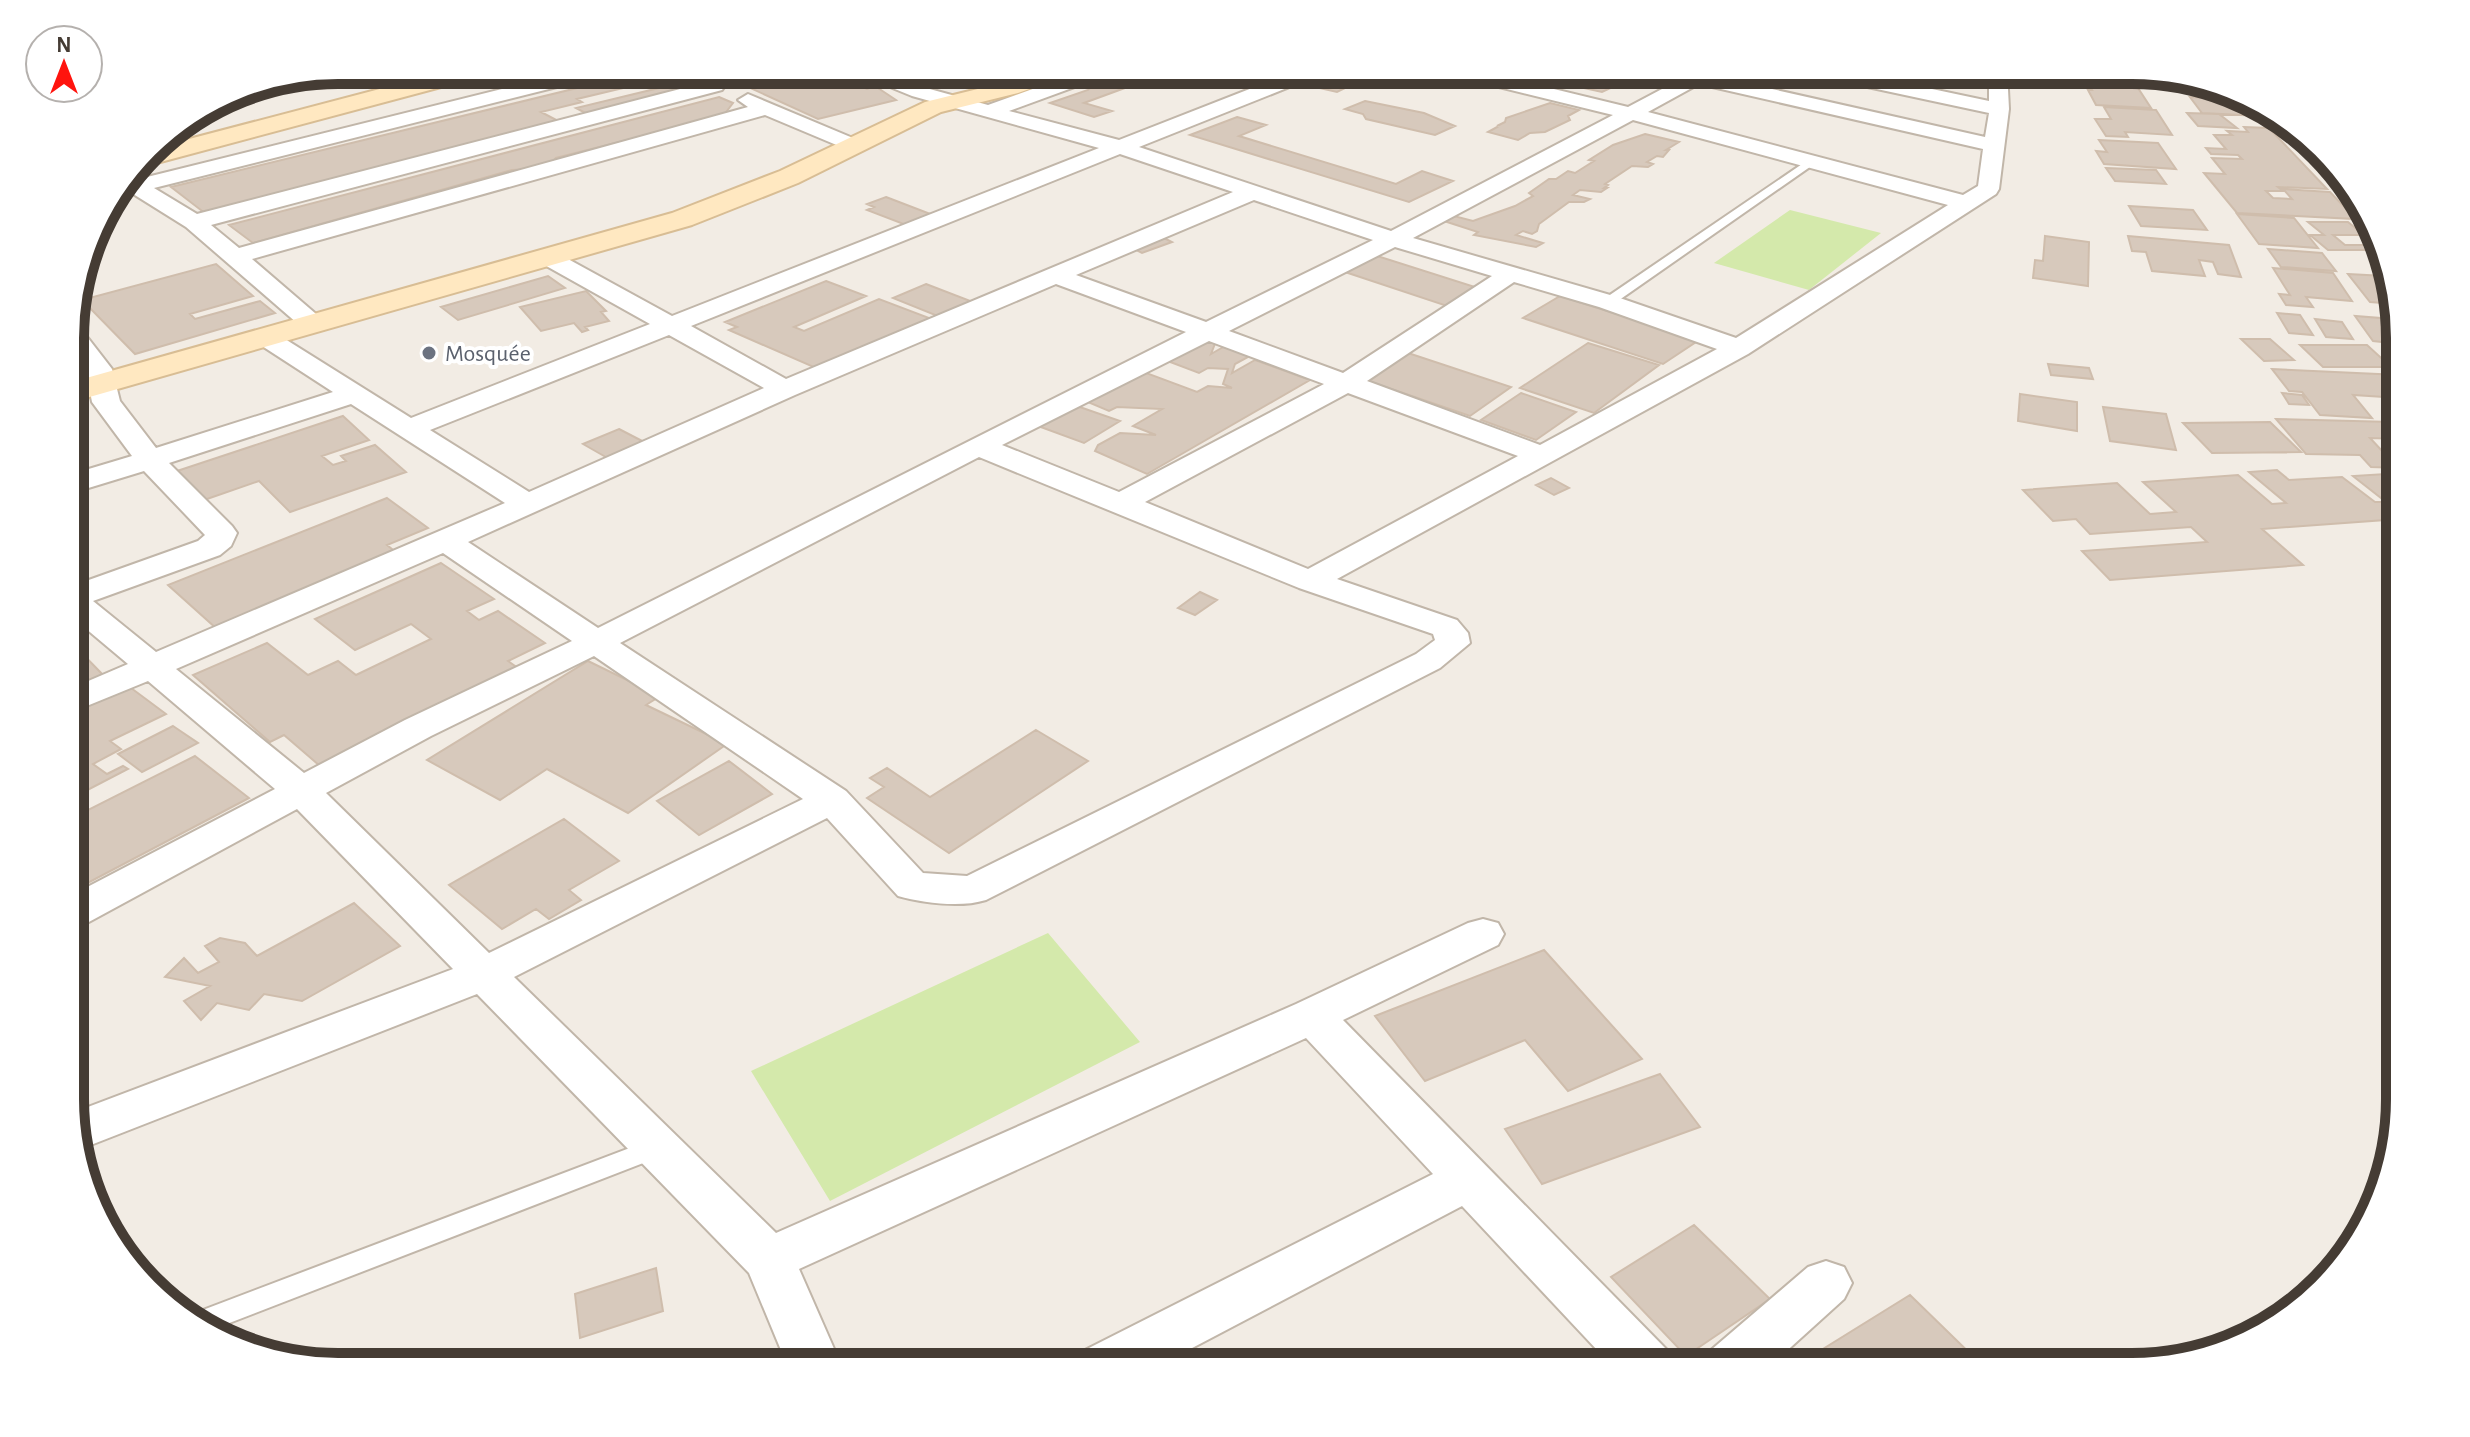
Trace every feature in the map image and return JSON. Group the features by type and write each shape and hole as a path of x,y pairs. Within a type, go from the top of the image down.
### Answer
{"street":[{"path":"163,154 425,84"},
{"path":"137,182 544,84"},
{"path":"711,84 853,145"},
{"path":"904,84 952,101 1119,147 1393,239 1608,302 1739,348"},
{"path":"952,101 980,84"},
{"path":"84,389 549,258 720,205 789,177 915,115 952,101 1021,84"},
{"path":"992,110 1064,84"},
{"path":"408,429 1279,84"},
{"path":"1511,84 1967,203"},
{"path":"84,907 418,728 596,642 978,446 1393,239 1685,84"},
{"path":"1745,84 1994,145"},
{"path":"1882,84 1999,109"},
{"path":"1310,581 1739,348 1988,189 1999,109 1998,84"},
{"path":"194,222 715,86"},
{"path":"234,257 767,108"},
{"path":"135,185 194,222 314,325"},
{"path":"84,696 445,541 785,389 1253,192"},
{"path":"549,258 785,389"},
{"path":"1121,503 1346,383 1512,273"},
{"path":"1054,275 1541,455"},
{"path":"268,339 527,504"},
{"path":"84,349 95,363 106,402 150,460 221,533 220,539 200,551 84,594"},
{"path":"84,480 355,394"},
{"path":"445,541 832,800 912,886 972,890 1428,661 1453,643 1451,633 1445,627 1310,581 978,446"},
{"path":"84,608 301,791 769,1259 809,1353"},
{"path":"86,1128 486,973 832,800"},
{"path":"769,1259 1312,1016 1483,934"},
{"path":"1312,1016 1634,1352"},
{"path":"1132,1353 1469,1179"},
{"path":"1747,1352 1826,1283"}],"lane":[{"path":"1608,302 1812,162"},
{"path":"210,1319 659,1147"}],"green space":[{"path":"1790,210 1881,233 1809,290 1714,263"},
{"path":"1048,933 1140,1042 830,1201 751,1071"}],"building":[{"path":"594,84 640,84 577,99 582,102 541,112 562,123 206,214 171,187"},
{"path":"658,84 695,84 703,88 591,116 576,108 663,87"},
{"path":"867,84 860,86 867,89 875,86 896,100 818,119 746,86"},
{"path":"1094,84 1136,84 1084,103 1112,111 1094,117 1050,103 1088,90"},
{"path":"1369,84 1349,86 1337,92 1311,86"},
{"path":"1565,84 1617,85 1602,92"},
{"path":"2088,84 2136,85 2151,108 2096,105 2088,90 2092,90"},
{"path":"719,97 733,103 723,116 556,158 547,168 512,170 253,243 229,225"},
{"path":"2190,97 2215,98 2254,116 2202,113"},
{"path":"1365,101 1424,113 1455,126 1435,135 1366,119 1363,114 1345,109"},
{"path":"1550,103 1579,110 1568,116 1570,120 1518,140 1488,132 1505,122 1506,118"},
{"path":"2104,107 2156,110 2172,135 2125,132 2128,137 2106,136 2095,119 2111,119"},
{"path":"2187,113 2219,114 2237,128 2198,126"},
{"path":"1237,117 1266,125 1239,136 1396,184 1422,171 1453,181 1409,202 1190,135"},
{"path":"2244,127 2269,128 2327,189 2278,187 2283,191 2266,191 2273,198 2292,199 2283,189 2330,192 2356,219 2237,213 2204,173 2225,174 2212,158 2242,159 2238,155 2211,154 2206,148 2226,149 2214,135 2232,135 2227,131 2248,132"},
{"path":"1645,134 1679,142 1666,150 1669,150 1663,157 1657,156 1647,162 1653,164 1648,167 1632,166 1605,184 1608,185 1604,188 1607,188 1601,192 1580,190 1573,195 1590,199 1569,202 1539,224 1537,231 1532,234 1523,231 1516,235 1543,243 1536,247 1474,235 1478,232 1444,221 1454,216 1473,221 1515,206 1533,196 1529,193 1549,179 1556,179 1568,171 1575,173 1613,145"},
{"path":"2099,140 2158,143 2176,169 2104,164 2096,151 2107,152"},
{"path":"2106,168 2156,170 2166,184 2115,181"},
{"path":"886,197 933,215 906,225 867,210 874,207 867,204"},
{"path":"2129,206 2193,210 2207,230 2141,226"},
{"path":"2237,214 2294,218 2318,248 2259,244"},
{"path":"2308,222 2348,222 2364,235 2333,235 2345,245 2368,245 2370,250 2328,250 2310,235 2324,235"},
{"path":"2045,236 2089,242 2088,286 2033,278 2035,260 2043,261"},
{"path":"2128,236 2229,245 2241,277 2218,274 2213,262 2199,260 2205,276 2152,271 2146,252 2132,251"},
{"path":"1162,237 1172,242 1142,253 1132,248"},
{"path":"2268,249 2322,253 2336,271 2281,267"},
{"path":"1371,254 1478,288 1447,306 1339,270"},
{"path":"216,264 253,296 190,314 195,319 260,301 275,313 135,354 86,304 87,299"},
{"path":"2273,268 2333,273 2352,301 2306,297 2313,307 2286,305 2279,294 2290,295"},
{"path":"2348,274 2378,276 2383,303 2370,302"},
{"path":"548,276 565,288 458,320 441,307"},
{"path":"826,281 866,296 794,327 804,331 879,299 937,321 825,372 729,330 737,327 725,322"},
{"path":"926,284 973,302 940,317 893,298"},
{"path":"586,291 606,311 601,312 609,321 585,327 588,330 582,332 574,323 541,331 520,307"},
{"path":"1560,296 1699,340 1663,364 1523,318"},
{"path":"2277,313 2300,315 2313,335 2289,333"},
{"path":"2355,316 2385,318 2385,342 2373,341"},
{"path":"2315,319 2342,322 2353,339 2326,337"},
{"path":"1205,337 1216,341 1211,354 1225,346 1250,356 1235,364 1232,373 1255,360 1310,380 1147,474 1095,451 1098,445 1120,433 1156,435 1133,426 1162,409 1117,407 1109,411 1083,400 1141,371 1197,392 1208,386 1232,388 1223,384 1228,369 1208,368 1199,373 1165,360"},
{"path":"2241,339 2270,339 2294,360 2264,361"},
{"path":"1588,343 1659,365 1594,413 1520,388"},
{"path":"2300,345 2367,345 2385,362 2385,367 2323,367"},
{"path":"1405,352 1511,387 1470,416 1362,379"},
{"path":"2048,364 2089,368 2093,379 2051,375"},
{"path":"2272,369 2385,374 2385,397 2353,395 2372,418 2320,415 2302,392 2289,391"},
{"path":"1521,393 1576,412 1536,440 1481,420"},
{"path":"2282,393 2302,395 2309,405 2289,404"},
{"path":"2020,394 2077,402 2077,431 2018,421"},
{"path":"1074,405 1120,421 1084,443 1038,426"},
{"path":"2103,407 2166,414 2176,450 2110,441"},
{"path":"343,416 369,440 322,456 333,465 346,461 341,456 375,445 406,472 290,512 259,481 204,500 177,471"},
{"path":"2276,419 2385,422 2385,439 2370,438 2385,454 2385,468 2371,467 2360,455 2306,454"},
{"path":"2270,422 2301,452 2212,453 2183,423"},
{"path":"619,429 648,444 611,460 583,444"},
{"path":"2277,470 2289,480 2342,477 2375,502 2385,502 2385,520 2262,529 2303,565 2110,580 2082,551 2207,542 2191,527 2090,534 2076,519 2053,521 2023,490 2117,483 2150,514 2176,512 2143,482 2238,475 2272,504 2286,503 2249,472"},
{"path":"2385,474 2385,501 2353,476"},
{"path":"1551,478 1569,488 1554,495 1536,485"},
{"path":"387,498 428,528 387,545 398,554 217,629 168,585"},
{"path":"441,563 494,599 467,611 479,620 498,611 545,643 508,661 518,668 320,766 284,735 270,742 193,675 267,643 308,675 338,661 356,675 431,639 411,624 355,650 315,619"},
{"path":"1200,592 1217,600 1195,615 1178,608"},
{"path":"84,655 104,676 84,684"},
{"path":"588,661 660,696 646,705 727,744 628,813 547,769 500,800 427,760"},
{"path":"127,685 166,714 110,741 121,749 93,764 107,774 123,766 128,769 84,792 84,705"},
{"path":"173,726 198,743 142,772 118,754"},
{"path":"1036,730 1088,761 949,853 867,798 884,787 870,778 887,768 930,797"},
{"path":"195,756 249,798 84,885 84,812"},
{"path":"729,761 772,794 699,835 657,801"},
{"path":"564,819 619,861 569,890 581,900 549,919 536,909 502,929 449,885"},
{"path":"354,903 400,946 302,1001 264,994 249,1010 217,1003 201,1020 184,1001 210,986 165,977 184,958 198,973 219,962 205,946 220,938 245,943 257,956"},
{"path":"1544,950 1642,1059 1568,1091 1525,1040 1425,1081 1375,1016"},
{"path":"1660,1074 1700,1127 1542,1184 1505,1129"},
{"path":"1694,1225 1770,1299 1692,1352 1682,1352 1611,1277"},
{"path":"656,1268 663,1311 580,1338 575,1294"},
{"path":"1910,1295 1969,1352 1818,1352"}],"place":[{"name":"Mosquée","path":"429,353"}]}
